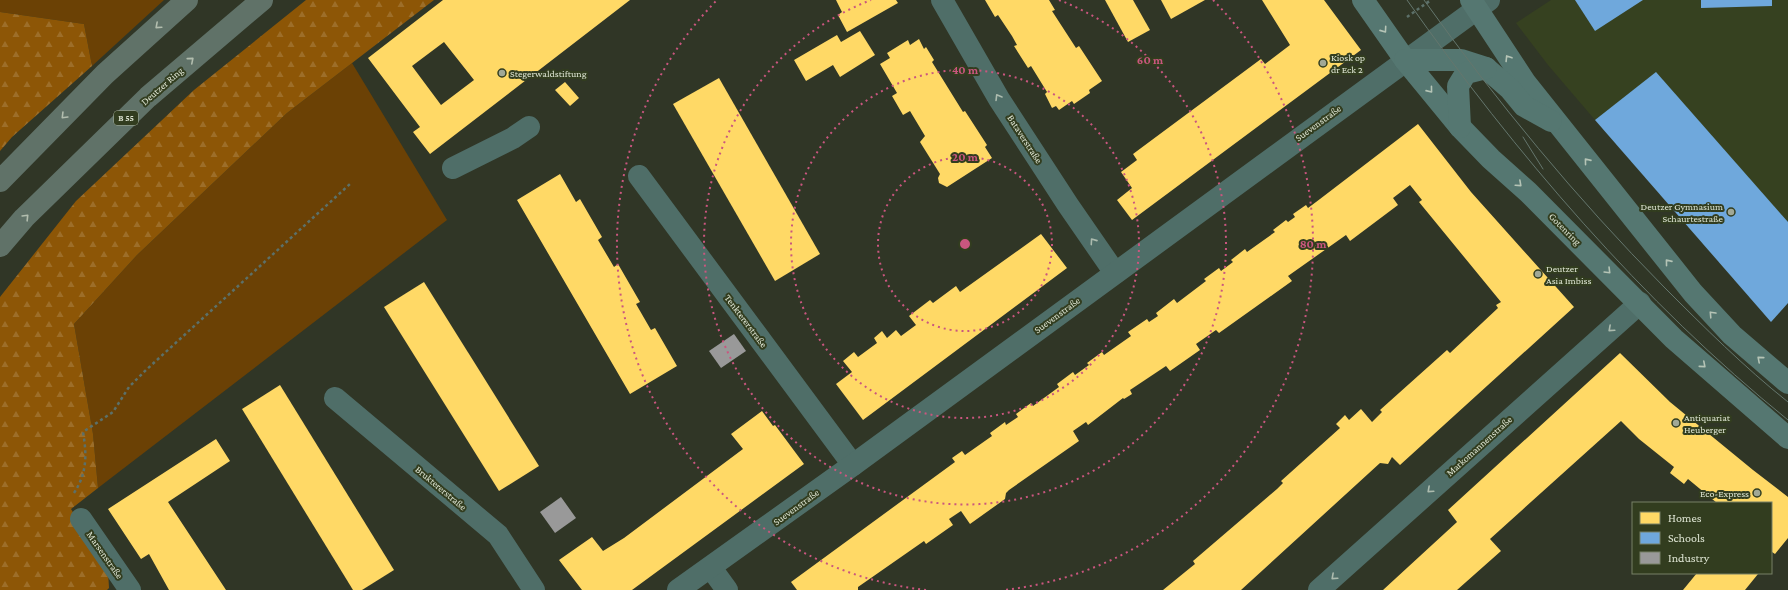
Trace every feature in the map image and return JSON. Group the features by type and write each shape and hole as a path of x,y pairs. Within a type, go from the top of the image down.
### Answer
{"highway":[{"path":"0,181 105,74 187,0"},
{"name":"Deutzer Ring","path":"0,246 24,218 148,97 262,0"}],"main road":[{"name":"Gotenring","path":"1363,0 1405,60 1460,127 1490,159 1528,192 1640,303 1674,339 1788,438"},
{"path":"1479,3 1512,65 1692,293 1732,335 1787,378"},
{"path":"1405,60 1461,60 1486,68 1510,89 1524,106 1557,123"},
{"path":"1460,127 1458,86 1466,73 1486,68"}],"street":[{"name":"Bataverstraße","path":"942,0 999,99 1068,205 1115,273"},
{"name":"Suevenstraße","path":"678,590 854,465 1405,60 1436,40 1479,3"},
{"path":"453,168 513,138 529,127"},
{"name":"Tenktererstraße","path":"639,176 854,465"},
{"name":"Markomannenstraße","path":"1319,590 1640,303"},
{"name":"Bruktererstraße","path":"335,398 498,535 534,590"},
{"name":"Marsenstraße","path":"81,520 130,590"},
{"path":"711,568 727,590"}],"path":[{"path":"1403,19 1431,0"},
{"path":"81,520 68,502 78,487 85,469 86,455 83,432 113,412 129,387 146,370 350,184"}],"shaded area":[{"path":"0,0 164,0 92,66 84,24 0,12"},
{"name":"Deutzer Gymnasium Schaurtestraße","path":"1551,0 1788,0 1788,303 1771,322 1548,65 1516,23"},
{"path":"352,63 447,220 98,488 93,434 74,324 137,255 287,113"}],"green space":[{"path":"306,0 434,0 287,113 137,255 74,324 93,434 98,488 71,509 108,571 109,588 107,590 0,590 0,297 76,201 194,90"},
{"path":"0,12 84,24 92,66 12,137 0,151"}],"building: Homes":[{"name":"Stegerwaldstiftung","path":"443,0 630,0 430,154 413,132 420,127 368,58","holes":["444,42 474,80 441,105 412,66"]},
{"path":"836,0 896,0 898,3 847,32 838,15 842,12"},
{"path":"985,0 1049,0 1055,10 1052,11 1076,48 1079,46 1102,81 1089,90 1090,93 1074,104 1072,101 1059,110 1056,106 1052,108 1045,94 1047,92 1031,66 1028,68 1014,46 1017,45 1012,36 998,15 995,17"},
{"path":"1105,0 1133,0 1150,30 1128,42"},
{"path":"1161,0 1205,0 1171,19"},
{"path":"1262,0 1324,0 1361,50 1132,220 1117,200 1132,188 1121,172 1137,160 1133,154 1261,59 1265,64 1290,45"},
{"path":"860,31 875,55 840,77 833,65 806,81 794,60 837,35 841,42"},
{"path":"919,39 924,49 926,47 934,60 932,62 963,112 965,111 987,145 985,147 992,158 947,187 939,183 938,178 940,174 920,142 925,136 910,111 903,115 892,96 897,93 880,64 890,58 887,53 908,40 910,45"},
{"path":"719,78 820,254 775,281 673,104"},
{"path":"565,82 579,98 570,106 555,90"},
{"path":"1418,124 1471,192 1574,307 1400,465 1392,457 1388,464 1380,463 1241,590 1163,590 1195,564 1193,561 1277,489 1283,483 1281,481 1340,428 1336,424 1345,415 1349,420 1361,409 1372,422 1382,412 1380,410 1447,350 1450,353 1498,308 1496,305 1501,302 1419,202 1422,200 1410,185 1393,198 1398,205 1350,241 1346,235 1288,276 1292,281 1219,333 1216,330 1196,344 1200,350 1170,371 1166,366 1130,390 1132,394 1124,399 1123,398 1088,425 1086,422 1073,431 1079,441 1009,490 1006,493 1005,499 970,524 961,511 949,519 953,525 926,544 924,541 858,587 858,590 797,590 791,582 955,462 952,458 962,451 965,455 992,436 990,433 1005,422 1006,425 1018,417 1016,414 1031,403 1033,406 1059,387 1057,384 1073,372 1075,375 1089,365 1087,363 1102,352 1104,355 1131,336 1128,332 1147,319 1149,322 1158,316 1156,313 1174,299 1177,303 1206,281 1204,279 1219,268 1221,271 1233,262 1231,260 1245,249 1247,252 1275,232 1273,230 1286,220 1288,222 1295,217 1293,214 1306,205 1308,208"},
{"path":"560,174 576,202 580,199 602,237 598,240 614,267 618,264 640,302 636,304 651,330 655,328 677,366 630,394 517,200"},
{"path":"1041,234 1067,268 863,420 836,384 852,372 843,361 854,352 858,357 877,343 874,338 882,331 887,338 896,330 901,336 916,325 909,316 930,300 933,303 956,286 960,292"},
{"path":"424,282 539,466 499,491 384,307"},
{"path":"1620,353 1670,402 1788,497 1788,538 1775,554 1772,552 1772,502 1716,502 1688,479 1684,484 1670,473 1674,467 1639,439 1621,421 1490,539 1501,551 1457,590 1383,590 1457,522 1448,510"},
{"path":"280,385 394,570 362,590 353,590 242,409"},
{"path":"762,411 773,426 775,425 804,464 632,590 582,590 559,560 592,537 603,551 624,538 743,449 731,434"},
{"path":"216,439 230,461 168,502 226,590 169,590 149,554 141,559 108,509"},
{"path":"1696,574 1758,574 1745,590 1683,590"}],"building: Schools":[{"path":"1575,0 1643,0 1595,31"},
{"path":"1701,0 1772,0 1772,6 1701,8"},
{"path":"1656,72 1788,222 1788,303 1771,322 1595,120"}],"building: Industry":[{"path":"734,334 746,351 721,368 709,351"},
{"path":"561,497 576,518 555,533 540,512"}],"tram line":[{"path":"1407,0 1448,57 1492,114 1583,223 1632,276 1682,326 1734,374 1788,420"},
{"path":"1424,0 1509,112 1538,148 1600,219 1631,253 1709,332 1788,402"},
{"path":"1523,137 1543,169"}],"place":[{"name":"Kiosk op dr Eck 2","path":"1323,63"},
{"name":"Stegerwaldstiftung","path":"502,73"},
{"name":"Deutzer Gymnasium Schaurtestraße","path":"1731,212"},
{"name":"Deutzer Asia Imbiss","path":"1538,274"},
{"name":"Antiquariat Heuberger","path":"1676,423"},
{"name":"Eco-Express","path":"1757,493"}]}
